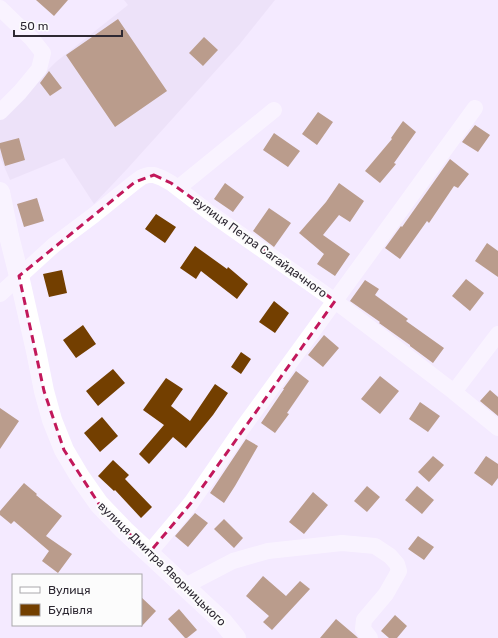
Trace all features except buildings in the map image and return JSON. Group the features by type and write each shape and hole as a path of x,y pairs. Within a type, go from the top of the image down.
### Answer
{"street":[{"path":"0,8 32,39 43,53 39,69 20,92 0,112"},
{"path":"149,553 191,503 241,430 475,108"},
{"path":"178,188 274,110"},
{"name":"вулиця Петра Сагайдачного","path":"0,294 54,245 142,177 154,175 167,180 210,213 335,301 454,392 498,428"},
{"name":"вулиця Дмитра Яворницького","path":"0,192 44,391 52,420 64,450 80,477 99,504 149,553 224,622 236,638"},
{"path":"454,392 498,334"},
{"path":"185,586 233,561 268,551 342,543 375,546 390,556 397,564 399,571 386,594 364,620 363,629 370,638"}],"highlighted area":[{"path":"154,175 171,183 335,301 191,503 149,553 99,504 64,450 44,391 19,276 135,182"}],"shaded area":[{"path":"124,0 275,0 239,45 94,204 64,158 10,180 0,157 0,117 57,61 128,5"}]}
